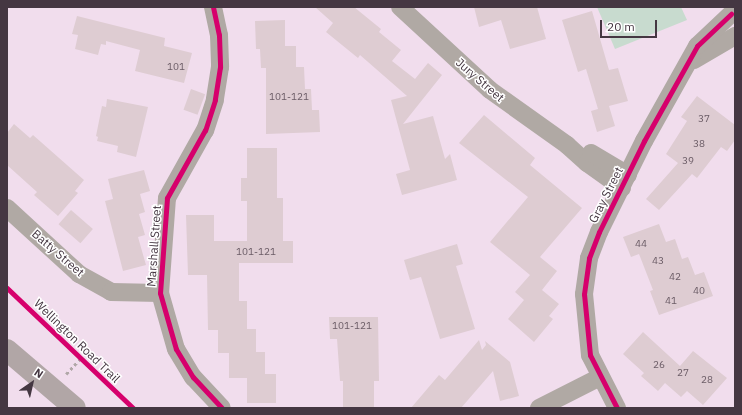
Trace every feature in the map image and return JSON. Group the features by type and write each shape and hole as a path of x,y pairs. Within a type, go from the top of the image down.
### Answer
{"highway":[{"path":"7,350 75,408"}],"street":[{"name":"Marshall Street","path":"213,7 218,35 220,67 215,100 205,130 167,198 160,293 176,349 193,377 222,408"},
{"name":"Jury Street","path":"400,7 490,90 567,145 587,163 625,182"},
{"name":"Gray Street","path":"617,408 590,355 584,294 589,258 644,141 698,46 732,14"},
{"name":"Gray Street","path":"690,62 735,36"},
{"name":"Batty Street","path":"7,208 79,274 111,292 160,293"},
{"path":"539,408 600,377"}],"path":[{"path":"65,374 81,358"}],"green space":[{"path":"597,7 681,7 687,20 615,49"}],"building":[{"path":"315,7 354,7 381,29 379,32 401,50 392,61 415,79 428,63 442,75 403,124 433,116 445,159 450,154 457,180 402,195 396,174 410,170 391,100 407,96 360,55 358,58 326,32 333,23"},
{"path":"474,7 537,7 546,39 510,49 501,20 479,27"},
{"path":"592,11 609,70 618,68 628,101 609,106 615,126 597,132 591,111 598,109 586,69 578,72 562,20"},
{"path":"77,16 165,38 164,46 192,53 184,83 135,71 140,50 106,41 106,45 101,44 98,55 75,49 78,35 72,34"},
{"path":"285,20 285,46 296,46 296,67 304,67 305,89 311,89 312,110 319,110 320,132 266,134 266,68 261,68 260,49 256,49 255,21"},
{"path":"191,89 205,94 198,115 183,110"},
{"path":"697,96 735,125 735,140 727,151 721,147 697,178 692,174 659,210 646,199 678,163 666,154 687,121 681,117"},
{"path":"107,99 148,107 136,157 117,152 118,146 97,141 98,137 96,136 102,106 106,107"},
{"path":"484,115 535,158 530,165 582,208 540,257 557,271 542,290 559,304 549,316 553,319 534,342 508,319 524,300 515,292 530,275 490,242 528,197 459,143"},
{"path":"14,124 30,138 33,135 84,180 75,191 78,193 58,216 34,195 37,192 7,165 7,133"},
{"path":"247,148 277,148 277,198 283,198 283,241 293,241 293,263 239,263 239,301 247,301 247,329 256,329 256,352 265,352 265,374 276,374 276,403 247,403 247,378 229,378 229,353 218,353 218,330 208,330 207,275 188,275 186,215 214,215 214,241 247,241 247,201 241,201 241,178 247,178"},
{"path":"144,170 150,191 140,194 145,212 139,214 145,235 138,237 146,265 123,271 105,201 113,199 108,179"},
{"path":"71,210 93,229 80,243 59,224"},
{"path":"659,224 666,242 675,239 682,259 688,257 695,275 704,272 713,296 659,315 650,291 653,290 639,254 631,257 623,237"},
{"path":"457,244 463,264 456,266 475,329 440,339 421,277 410,280 404,260"},
{"path":"329,317 378,317 379,381 374,381 374,408 343,408 343,381 340,381 337,339 330,339"},
{"path":"643,332 680,366 693,351 727,378 703,405 687,391 681,397 665,383 658,391 641,376 644,373 623,354"},
{"path":"479,340 482,350 486,345 485,341 510,362 519,396 500,401 493,371 461,408 411,408 439,375 445,380"}],"cycle path":[{"path":"213,7 219,35 220,67 215,100 205,130 167,198 160,293 176,349 193,377 222,408"},
{"path":"617,408 590,355 584,294 589,258 599,232 644,141 697,46 731,14"},
{"name":"Wellington Road Trail","path":"7,288 133,408"}]}
